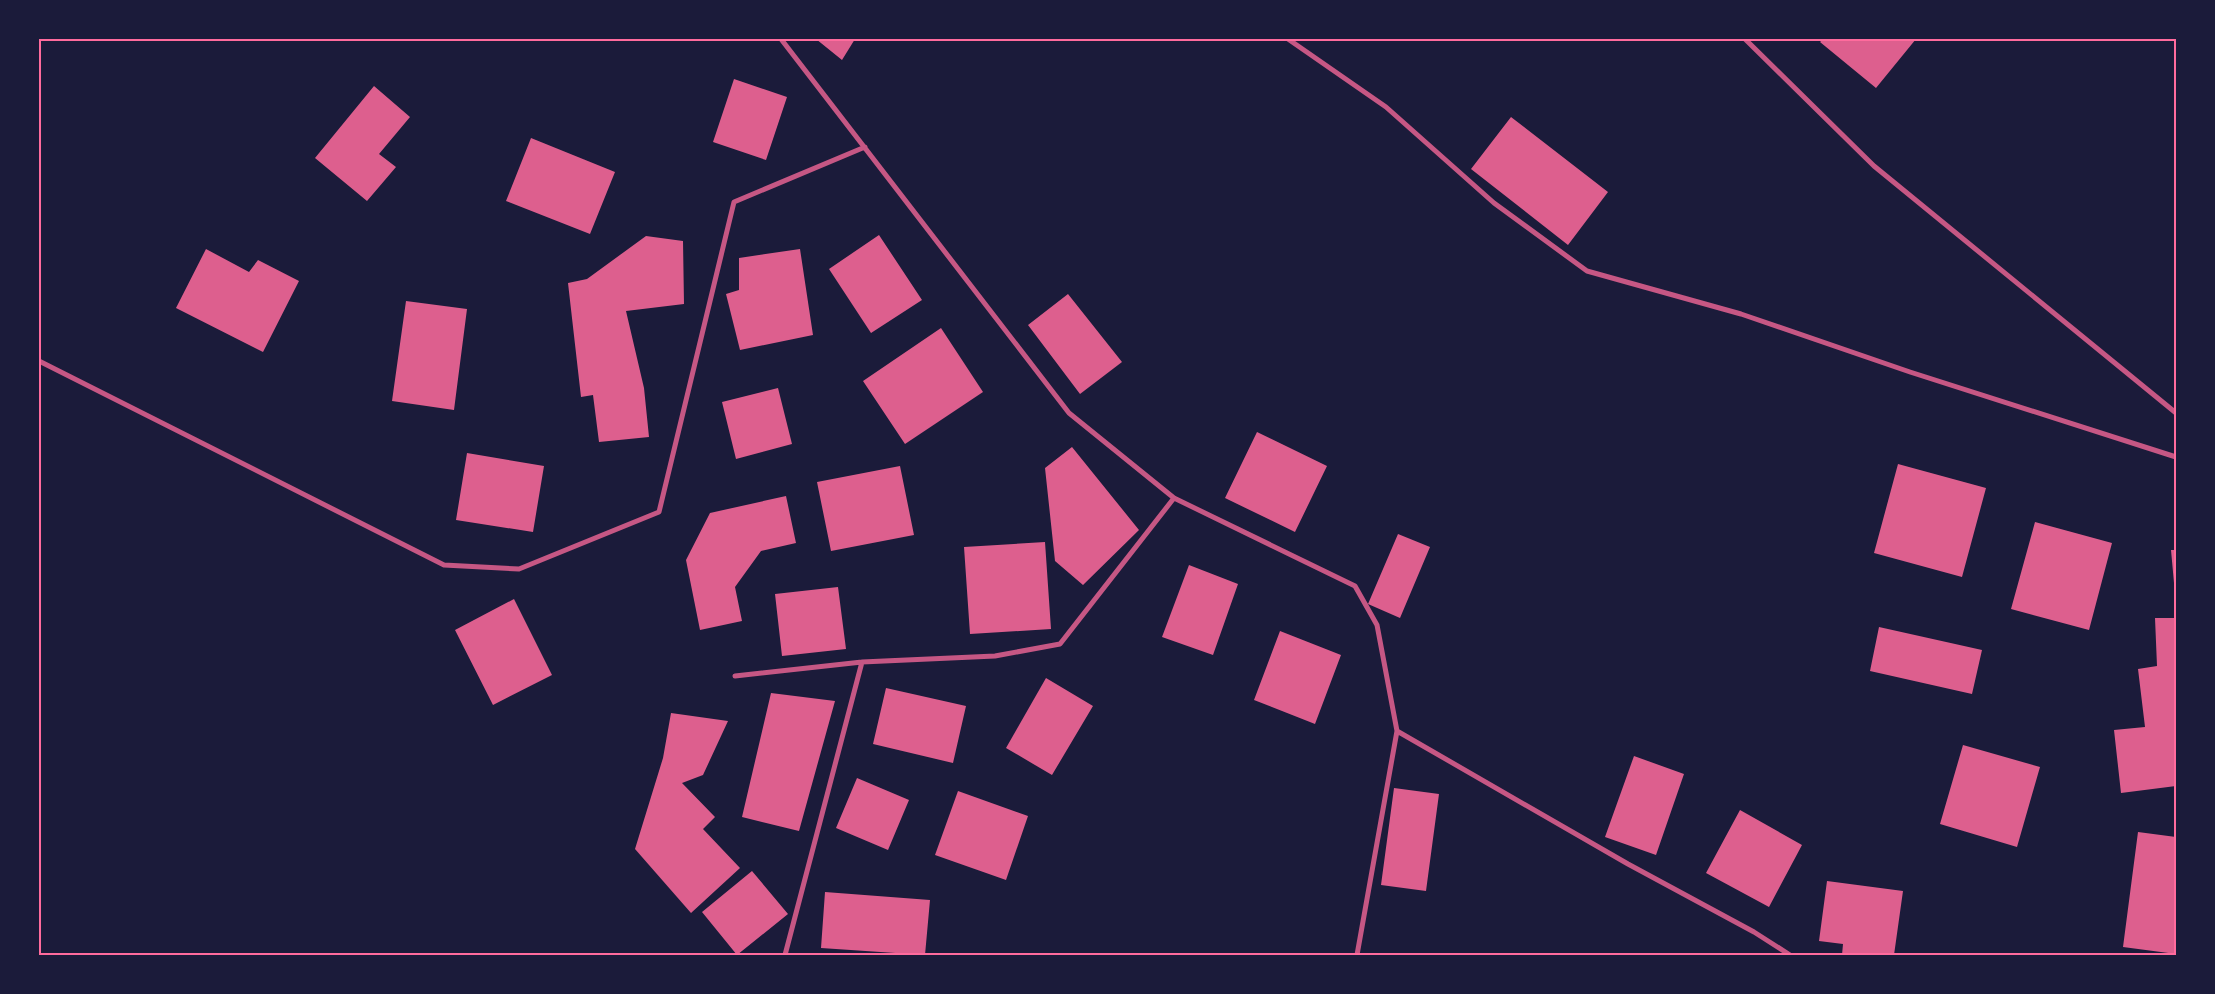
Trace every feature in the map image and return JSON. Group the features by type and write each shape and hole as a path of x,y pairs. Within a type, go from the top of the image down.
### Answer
{"street":[{"path":"781,39 1069,413 1174,498 1355,586 1377,625 1397,731 1357,955"},
{"path":"1288,39 1386,107 1494,203 1587,271 1740,314 1920,375 2176,457"},
{"path":"1745,39 1874,166 2176,413"},
{"path":"39,361 444,564 519,569 660,512 734,202 866,147"},
{"path":"735,676 862,662 994,656 1060,644 1174,498"},
{"path":"785,955 862,662"},
{"path":"1397,731 1628,864 1754,932 1790,955"}],"building":[{"path":"816,39 855,39 842,60"},
{"path":"1823,39 1916,39 1876,88 1820,42"},
{"path":"734,79 787,97 766,160 713,142"},
{"path":"374,86 410,117 379,154 396,167 367,201 315,158"},
{"path":"1511,117 1608,192 1568,245 1471,169"},
{"path":"531,138 615,172 590,234 506,201"},
{"path":"879,235 922,300 871,333 829,269"},
{"path":"646,236 683,241 684,304 626,311 644,388 649,437 599,442 593,395 581,397 568,283 587,279"},
{"path":"206,249 249,272 258,260 299,281 263,352 176,308"},
{"path":"800,249 813,335 740,350 726,294 739,290 739,258"},
{"path":"1068,294 1122,362 1080,394 1028,325"},
{"path":"406,301 467,309 454,410 392,401"},
{"path":"941,328 983,392 905,444 863,381"},
{"path":"778,388 792,444 736,459 722,402"},
{"path":"1257,432 1327,466 1295,532 1225,498"},
{"path":"1072,447 1139,530 1083,585 1055,561 1045,468"},
{"path":"467,453 544,466 533,532 456,520"},
{"path":"1898,464 1986,488 1962,577 1874,553"},
{"path":"900,466 914,535 831,551 817,482"},
{"path":"786,496 796,543 761,551 735,587 742,621 700,630 686,560 710,513"},
{"path":"2035,522 2112,543 2089,630 2011,609"},
{"path":"1398,534 1430,547 1400,618 1368,604"},
{"path":"1045,542 1051,629 970,634 964,547"},
{"path":"2171,550 2176,550 2176,594 2175,594"},
{"path":"1189,565 1238,584 1213,655 1162,637"},
{"path":"838,587 846,649 782,656 775,594"},
{"path":"514,599 552,675 493,705 455,630"},
{"path":"2155,618 2176,618 2176,786 2121,793 2114,730 2145,727 2138,669 2157,666"},
{"path":"1879,627 1982,650 1972,694 1870,671"},
{"path":"1280,631 1341,655 1315,724 1254,700"},
{"path":"1046,678 1093,706 1052,775 1006,748"},
{"path":"886,688 966,706 953,763 873,744"},
{"path":"771,693 835,701 799,831 742,817"},
{"path":"671,713 728,721 703,775 682,783 715,817 703,829 740,868 691,913 635,849 663,758"},
{"path":"1963,745 2040,767 2017,847 1940,824"},
{"path":"1634,756 1684,774 1656,855 1605,837"},
{"path":"857,778 909,800 888,850 836,828"},
{"path":"1394,788 1439,794 1426,891 1381,885"},
{"path":"958,791 1028,816 1006,880 935,855"},
{"path":"1740,810 1802,845 1769,907 1706,873"},
{"path":"2138,832 2176,837 2176,954 2123,947"},
{"path":"752,871 788,914 737,955 702,912"},
{"path":"1827,881 1903,891 1894,955 1842,955 1843,944 1819,941"},
{"path":"825,892 930,900 925,955 821,948"}]}
